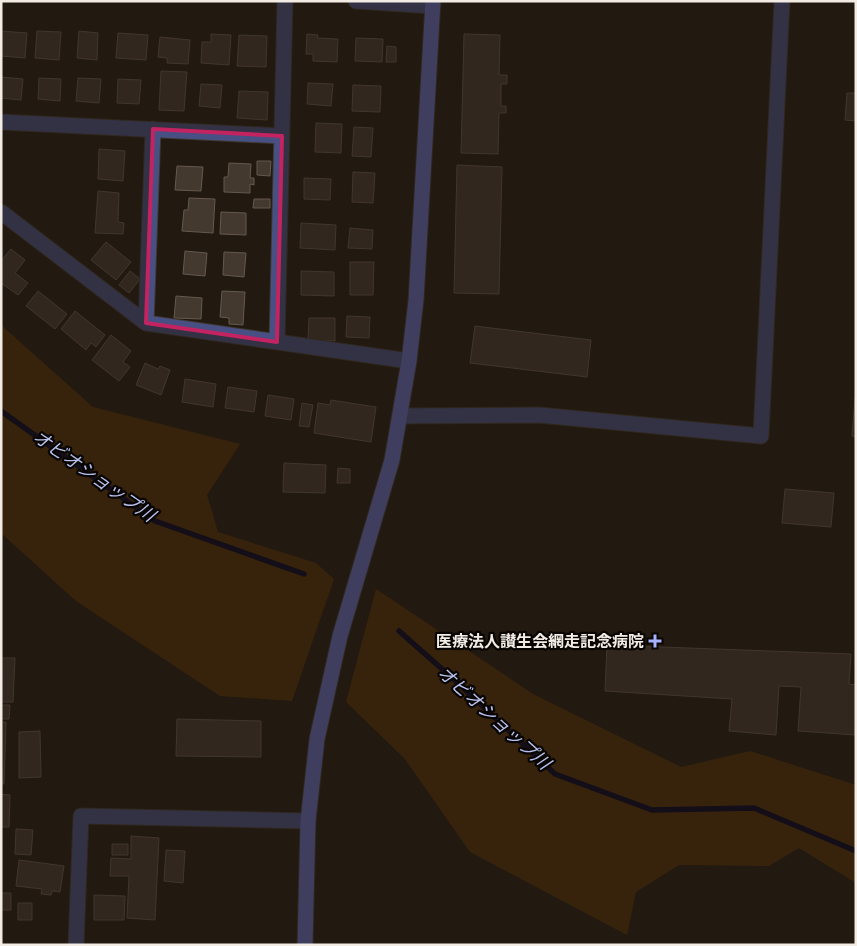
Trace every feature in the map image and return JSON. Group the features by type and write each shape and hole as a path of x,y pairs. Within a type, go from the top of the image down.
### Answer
{"street":[{"path":"277,342 285,1"},
{"path":"305,945 308,821 318,739 336,653 387,478 401,416 409,361 416,300 433,4 356,1"},
{"path":"401,416 538,415 761,436 782,1"},
{"path":"1,122 282,136"},
{"path":"146,323 153,129"},
{"path":"1,212 146,323 409,361"},
{"path":"76,945 81,816 308,821"}],"highlighted area":[{"path":"153,129 282,136 277,342 146,323"}],"shaded area":[{"path":"1,325 93,407 240,444 207,495 218,532 316,563 334,579 292,701 220,696 76,601 1,533"},
{"path":"376,589 533,694 681,767 750,751 856,785 856,883 799,848 769,866 679,865 636,892 627,935 470,852 405,759 346,702"}],"building":[{"path":"1,31 27,33 25,58 1,56"},
{"path":"37,31 61,32 59,60 35,58"},
{"path":"79,31 98,33 97,60 77,58"},
{"path":"118,33 148,35 146,60 116,58"},
{"path":"211,34 231,35 229,65 201,63 202,42 211,42"},
{"path":"307,34 318,35 317,38 338,39 337,62 313,61 313,54 306,54"},
{"path":"464,34 500,35 499,75 507,75 507,84 501,84 501,106 506,106 506,113 499,113 498,154 461,153"},
{"path":"239,35 267,36 266,67 237,66"},
{"path":"160,37 190,40 188,64 167,63 167,58 158,57"},
{"path":"356,38 383,39 382,62 355,61"},
{"path":"387,46 396,47 396,62 386,62"},
{"path":"161,71 187,72 184,111 159,110"},
{"path":"1,77 23,79 21,100 1,98"},
{"path":"39,78 61,79 60,101 38,99"},
{"path":"78,78 101,79 99,103 76,101"},
{"path":"118,79 141,80 139,104 117,103"},
{"path":"308,83 333,84 331,106 307,104"},
{"path":"201,84 222,85 220,108 199,106"},
{"path":"353,85 381,86 380,112 352,111"},
{"path":"239,91 268,92 267,120 237,118"},
{"path":"847,93 856,93 856,121 845,120"},
{"path":"316,123 342,124 341,153 315,152"},
{"path":"354,127 373,128 371,157 352,156"},
{"path":"99,149 125,151 123,181 98,179"},
{"path":"257,161 271,161 270,176 257,175"},
{"path":"229,163 251,164 250,178 254,178 254,185 250,184 250,193 224,192 224,177 228,177"},
{"path":"457,165 502,167 499,294 454,293"},
{"path":"177,166 203,167 201,191 175,190"},
{"path":"353,172 375,173 373,203 352,202"},
{"path":"304,178 331,179 330,200 304,199"},
{"path":"98,191 119,193 118,222 124,223 123,234 95,233"},
{"path":"189,198 215,199 213,233 182,231 184,210 188,210"},
{"path":"254,199 270,199 270,208 253,208"},
{"path":"221,212 246,213 246,235 220,234"},
{"path":"301,223 336,225 335,250 300,248"},
{"path":"350,228 373,230 372,249 348,248"},
{"path":"106,242 131,262 116,280 91,260"},
{"path":"11,249 25,260 15,273 28,283 18,295 1,283 1,261"},
{"path":"185,251 207,253 205,276 183,274"},
{"path":"224,252 246,253 244,277 223,275"},
{"path":"350,262 374,262 373,295 350,295"},
{"path":"130,271 140,279 129,293 119,285"},
{"path":"301,271 334,272 334,296 301,295"},
{"path":"38,291 67,314 55,329 26,306"},
{"path":"222,291 245,292 243,325 229,324 229,318 220,317"},
{"path":"176,296 202,298 201,319 174,318"},
{"path":"75,311 105,335 96,347 91,343 86,350 61,329"},
{"path":"347,316 370,317 369,338 346,337"},
{"path":"309,318 335,318 335,341 308,340"},
{"path":"475,326 591,340 587,377 470,363"},
{"path":"111,335 131,351 123,362 130,367 119,381 92,360"},
{"path":"145,363 158,369 160,366 170,370 161,395 136,385"},
{"path":"185,379 216,384 213,407 182,402"},
{"path":"228,387 257,391 254,412 225,408"},
{"path":"268,395 294,399 291,420 265,416"},
{"path":"856,398 856,437 852,436"},
{"path":"331,400 376,407 371,442 314,433 318,403 330,405"},
{"path":"302,403 313,405 309,427 299,426"},
{"path":"284,463 326,465 325,493 283,492"},
{"path":"338,468 350,469 350,483 337,483"},
{"path":"785,489 834,493 831,527 782,523"},
{"path":"607,645 851,654 849,684 856,685 856,735 798,731 801,687 779,686 776,735 729,731 732,699 605,691"},
{"path":"1,658 15,658 13,702 1,702"},
{"path":"1,705 10,705 9,719 1,719"},
{"path":"177,719 261,721 261,757 176,756"},
{"path":"1,722 6,722 4,784 1,784"},
{"path":"40,731 41,777 19,778 19,732"},
{"path":"1,794 10,795 9,827 1,827"},
{"path":"16,829 33,830 31,855 15,854"},
{"path":"131,836 159,838 155,920 127,918 129,876 110,876 111,858 131,859"},
{"path":"112,844 128,844 128,855 112,855"},
{"path":"166,850 185,851 183,883 164,881"},
{"path":"19,860 64,866 60,892 52,891 51,895 41,894 42,889 16,886"},
{"path":"1,893 11,893 11,910 1,910"},
{"path":"94,895 125,896 124,920 94,920"},
{"path":"18,903 32,903 32,920 18,920"}],"waterway":[{"name":"オビオショップ川","path":"1,411 155,521 304,574"},
{"name":"オビオショップ川","path":"399,631 555,774 652,810 754,808 856,851"}],"place":[{"name":"医療法人讃生会網走記念病院","path":"655,641"}]}
